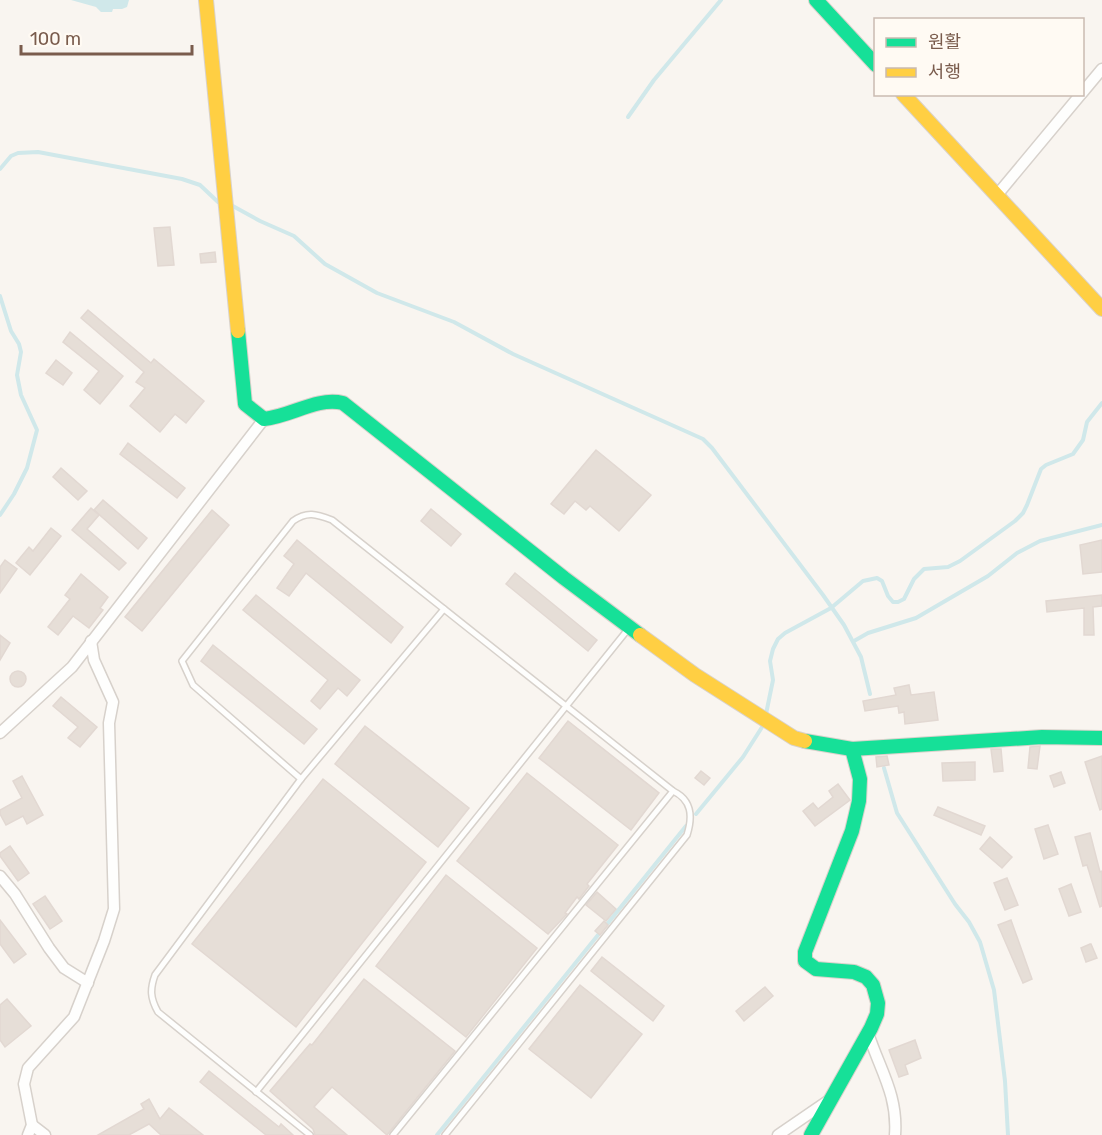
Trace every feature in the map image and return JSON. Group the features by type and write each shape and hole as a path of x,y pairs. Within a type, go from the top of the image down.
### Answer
{"street":[{"path":"206,0 245,404 264,418 280,417 330,400 343,403 630,627 695,675 794,738 852,748 1042,737 1102,738"},
{"path":"816,0 874,63"},
{"path":"1084,92 1102,69"},
{"path":"905,96 1102,309"},
{"path":"997,195 1080,96"},
{"path":"0,733 72,667 264,418"},
{"path":"45,1135 30,1130 24,1084 28,1068 74,1017 114,909 108,723 113,702 94,660 91,641"},
{"path":"811,1135 877,1014 878,1003 870,979 861,974 817,970 805,961 805,952 852,831 857,811 860,779 852,748"},
{"path":"0,876 15,894 64,968 88,982"},
{"path":"868,1033 895,1102 895,1135"},
{"path":"778,1135 833,1098"}],"lane":[{"path":"301,779 193,684 182,661 293,521 301,516 314,513 332,520 566,707 673,791 682,795 688,805 692,821 687,835 445,1135"},
{"path":"310,1135 158,1012 152,1003 150,989 155,975 301,779 444,609"},
{"path":"256,1092 630,627"},
{"path":"393,1135 673,791"}],"water":[{"path":"71,0 129,0 127,7 113,9 112,12 101,12 96,7"}],"building":[{"path":"170,227 174,265 158,266 154,228"},
{"path":"215,252 216,262 201,263 200,254"},
{"path":"88,310 151,363 154,359 204,401 186,423 175,414 160,432 130,406 145,388 136,382 144,372 81,318"},
{"path":"70,332 123,376 100,404 84,390 99,371 63,342"},
{"path":"56,360 72,373 63,385 46,373"},
{"path":"128,443 185,488 177,498 120,454"},
{"path":"596,450 651,495 619,531 590,506 586,510 575,501 564,514 551,504"},
{"path":"61,468 87,491 78,500 53,477"},
{"path":"103,500 147,538 138,549 94,510"},
{"path":"91,508 99,515 87,529 126,563 119,570 72,530"},
{"path":"431,509 461,534 451,546 421,521"},
{"path":"212,510 229,525 142,631 125,617"},
{"path":"51,528 61,536 30,575 16,563 29,547 33,551"},
{"path":"297,540 403,627 391,643 306,573 289,596 277,588 294,564 284,556"},
{"path":"1102,540 1102,572 1083,574 1080,545"},
{"path":"5,560 17,569 0,593 0,567"},
{"path":"515,573 597,640 588,651 506,584"},
{"path":"81,574 108,597 100,608 103,610 89,628 73,616 58,635 48,627 70,599 65,595"},
{"path":"256,595 360,680 347,696 338,688 320,709 311,701 328,680 243,610"},
{"path":"1102,595 1102,606 1093,607 1094,635 1084,635 1084,608 1047,612 1046,601"},
{"path":"0,635 10,643 0,660"},
{"path":"213,645 317,729 304,744 201,661"},
{"path":"15,671 21,671 26,679 24,685 15,687 10,682 10,676"},
{"path":"909,685 911,695 934,692 938,720 905,724 904,712 899,713 898,706 865,711 863,701 896,695 894,688"},
{"path":"61,697 97,727 80,747 68,738 78,727 53,706"},
{"path":"568,721 659,793 631,830 539,758"},
{"path":"365,726 469,808 438,847 335,764"},
{"path":"1040,746 1037,769 1028,768 1030,747"},
{"path":"991,749 1001,749 1003,771 994,772"},
{"path":"887,756 889,765 877,767 876,757"},
{"path":"1102,756 1102,809 1100,810 1085,762"},
{"path":"975,762 975,780 943,781 942,763"},
{"path":"701,771 710,778 704,785 695,778"},
{"path":"1061,772 1065,783 1054,787 1050,776"},
{"path":"527,773 618,845 587,884 589,886 579,899 577,897 565,913 567,914 548,934 457,861"},
{"path":"22,776 43,815 27,824 23,816 6,825 0,810 22,798 13,781"},
{"path":"323,779 426,862 296,1027 192,944"},
{"path":"838,784 850,800 815,826 803,811 813,803 818,809 833,797 829,791"},
{"path":"938,807 985,826 981,835 934,815"},
{"path":"1048,825 1058,854 1044,859 1035,829"},
{"path":"1090,833 1100,872 1102,871 1102,906 1100,907 1087,865 1083,866 1075,837"},
{"path":"990,837 1012,857 1002,868 980,849"},
{"path":"10,846 29,873 18,881 0,856 0,853"},
{"path":"446,875 537,948 466,1037 376,966"},
{"path":"1007,878 1018,905 1005,910 994,883"},
{"path":"1071,884 1081,912 1069,916 1059,889"},
{"path":"597,892 616,909 606,921 586,905"},
{"path":"45,896 62,921 50,929 33,904"},
{"path":"0,920 26,954 14,963 0,944"},
{"path":"1011,920 1032,979 1023,983 998,925"},
{"path":"604,921 608,925 600,935 595,931"},
{"path":"1091,944 1097,958 1086,962 1081,948"},
{"path":"602,957 664,1006 653,1021 591,971"},
{"path":"364,979 455,1051 387,1135 332,1087 314,1107 347,1135 315,1135 313,1129 270,1091 310,1044 312,1045"},
{"path":"580,985 642,1034 591,1098 529,1049"},
{"path":"765,987 773,996 744,1021 736,1011"},
{"path":"7,999 31,1026 5,1047 0,1040 0,1005"},
{"path":"915,1040 921,1058 905,1065 908,1074 899,1077 889,1050"},
{"path":"209,1071 279,1127 281,1124 293,1135 266,1135 200,1082"},
{"path":"149,1099 160,1119 169,1108 203,1135 161,1135 149,1124 129,1135 98,1135 144,1109 141,1104"}],"waterway":[{"path":"628,117 654,80 721,0"},
{"path":"0,169 11,156 18,153 38,152 182,179 200,185 218,202"},
{"path":"231,205 294,236 325,264 377,293 454,322 513,354 703,439 844,625 861,657 870,694"},
{"path":"0,296 11,331 21,352 17,375 21,395 37,430 27,468 0,515"},
{"path":"766,714 773,680 770,661 778,639 831,608 863,581 877,578 882,581 893,602 898,602 904,599 914,579 924,569 948,567 960,561 1015,521 1023,513 1041,469 1073,454 1083,440 1087,422 1102,403"},
{"path":"854,641 868,633 916,618 988,576 1017,553 1040,541 1102,525"},
{"path":"696,814 743,757 764,724"},
{"path":"884,768 897,813 980,942 994,990 1005,1081 1008,1135"},
{"path":"608,923 686,826"},
{"path":"437,1135 598,935"}],"traffic: fast":[{"path":"816,0 874,63"},
{"path":"238,331 245,404 264,419 323,403 343,403 564,578 640,635"},
{"path":"805,741 852,749 1042,737 1102,738"},
{"path":"811,1135 877,1014 878,1003 873,985 866,977 854,972 816,969 805,961 805,952 852,831 859,801 860,779 852,749"}],"traffic: slow":[{"path":"206,0 238,331"},
{"path":"905,96 1102,309"},
{"path":"640,635 695,675 794,738 805,741"}]}
